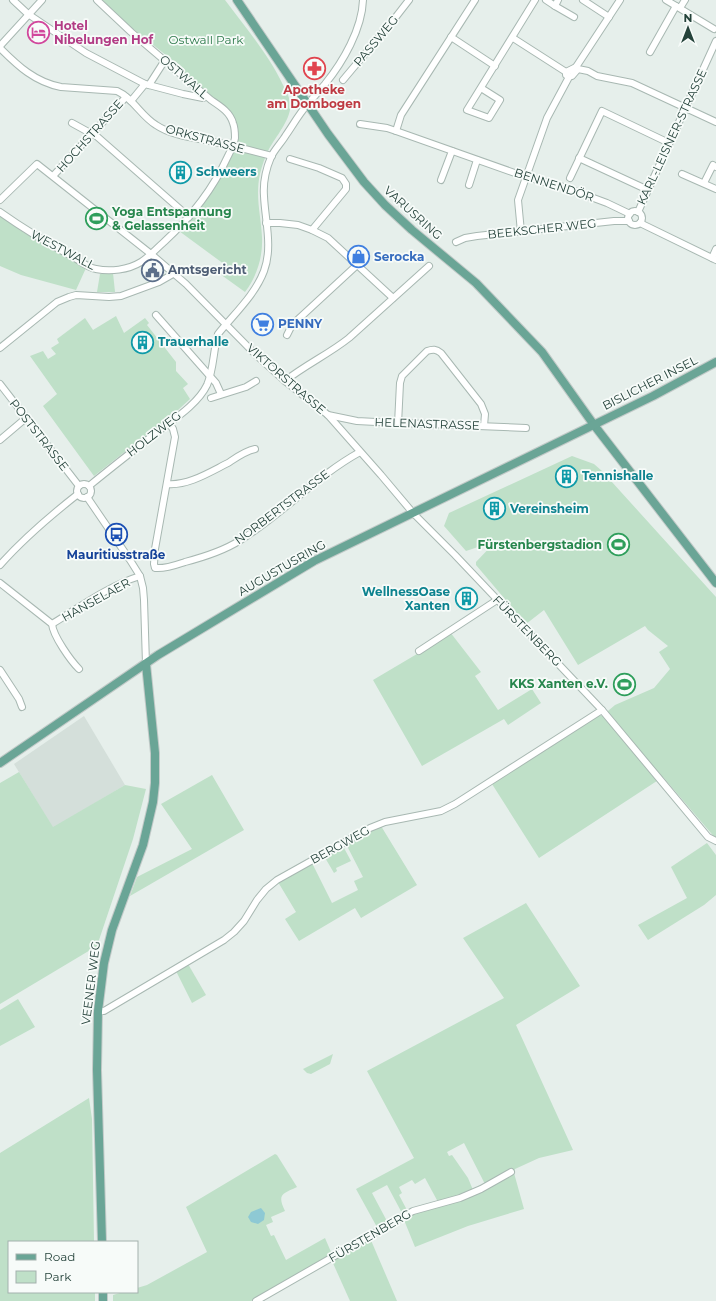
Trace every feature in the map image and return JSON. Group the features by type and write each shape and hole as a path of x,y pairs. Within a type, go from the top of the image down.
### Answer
{"main road":[{"name":"VARUSRING","path":"237,0 328,134 364,182 385,205 407,225 476,283 542,352 594,425 716,583"},
{"name":"BISLICHER INSEL","path":"594,425 665,390 716,362"},
{"name":"AUGUSTUSRING","path":"0,763 146,664 314,561 594,425"},
{"name":"VEENER WEG","path":"102,1241 97,1070 98,1011 103,967 112,930 143,845 153,802 155,783 155,753 146,664"}],"street":[{"path":"14,0 28,14 86,53 147,85 203,98"},
{"path":"42,0 0,47 25,71 36,79 61,87 117,91 124,94 128,99"},
{"name":"OSTWALL","path":"97,0 131,32 230,115 235,131 233,146"},
{"name":"HOLZWEG","path":"89,486 195,402 202,394 210,376 215,342 218,334 251,295 260,282 265,269 268,253 264,195 265,178 272,156 308,104 326,83 351,44 360,22 363,0"},
{"name":"PASSWEG","path":"343,80 409,0"},
{"path":"396,131 401,115 475,0"},
{"path":"481,88 500,100 489,118 467,110 481,88 495,66 513,38 535,0"},
{"path":"546,0 557,3 574,18"},
{"path":"583,0 609,17"},
{"path":"513,38 572,76 620,0"},
{"path":"666,0 715,29 713,35 716,40"},
{"path":"650,52 676,5 684,0"},
{"path":"451,37 495,66"},
{"name":"KARL-LEISNER-STRASSE","path":"638,212 716,40"},
{"name":"HOCHSTRASSE","path":"53,176 92,134 128,99 147,85 165,60"},
{"path":"577,68 588,71 597,76 632,83 716,122"},
{"path":"521,232 518,200 547,118 567,74"},
{"name":"ORKSTRASSE","path":"128,99 156,126 167,131 272,156"},
{"path":"570,178 602,111 669,143"},
{"path":"72,124 92,134 189,217"},
{"name":"BENNENDÖR","path":"360,124 387,128 526,177 564,187 607,203 629,217"},
{"name":"WESTWALL","path":"0,212 25,230 95,269 113,270 128,268 151,254 189,217 205,197 220,173 233,146"},
{"path":"441,180 452,151"},
{"path":"580,158 648,190"},
{"path":"290,159 342,178 346,184 346,189 312,230"},
{"path":"469,185 477,160"},
{"name":"VIKTORSTRASSE","path":"0,200 37,164 53,176 151,254 186,284 255,354 285,381 328,415 413,513"},
{"path":"704,183 713,165 716,167"},
{"path":"682,174 716,188"},
{"path":"640,223 642,219 641,214 638,212 633,212 629,217 634,225 640,223 714,259 716,249"},
{"name":"BEEKSCHER WEG","path":"456,242 477,236 614,221 629,217"},
{"path":"266,223 288,223 312,230 328,238 393,298"},
{"path":"287,335 292,326 357,265"},
{"path":"285,381 338,346 429,266"},
{"path":"0,348 57,302 76,295 109,297 121,296 159,282 173,274"},
{"path":"156,315 216,383 221,394"},
{"path":"398,424 400,383 402,376 427,352 438,350 481,404 485,414 484,426"},
{"path":"210,398 246,387 256,381"},
{"name":"POSTSTRASSE","path":"0,384 79,486"},
{"name":"HELENASTRASSE","path":"328,415 357,421 398,424 526,428"},
{"path":"0,440 26,418"},
{"path":"169,423 173,429 175,437 167,484 176,485 184,483 227,463 247,451 256,449"},
{"name":"NORBERTSTRASSE","path":"167,484 155,549 155,568 201,558 225,549 255,530 329,472 360,452"},
{"path":"82,484 89,486 91,492 87,497 80,497 78,494 77,488 82,484"},
{"path":"0,565 39,525 78,494"},
{"path":"87,497 140,576 144,600 146,664"},
{"name":"FÜRSTENBERG","path":"413,513 455,555 602,710 708,837 716,841"},
{"name":"HANSELAER","path":"52,624 124,581 140,576"},
{"path":"0,583 52,624 52,628 57,638 79,669"},
{"path":"419,651 497,600"},
{"path":"0,670 19,699 22,707"},
{"name":"BERGWEG","path":"98,1011 104,1011 224,940 244,921 266,889 278,880 370,828 385,822 441,811 455,804 602,710"},
{"name":"FÜRSTENBERG","path":"256,1301 413,1211 460,1198 481,1189 511,1172"}],"shaded area":[{"path":"84,716 125,785 53,828 14,764"}],"green space":[{"name":"Ostwall Park","path":"97,0 225,0 264,52 285,89 290,100 289,114 287,120 269,149 261,171 258,190 262,237 261,252 256,273 245,292 220,274 228,267 179,231 205,197 235,138 230,115 195,86 172,60"},
{"path":"0,216 23,232 86,268 76,290 21,275 0,266"},
{"path":"113,273 115,292 97,292 100,274"},
{"path":"116,316 124,333 145,318 149,323 147,325 176,362 176,371 188,384 183,388 190,399 94,476 43,406 57,394 30,356 43,351 48,359 56,354 51,348 59,343 57,339 85,318 93,330"},
{"path":"572,456 594,464 602,471 716,597 716,839 663,777 539,858 492,784 598,715 602,716 615,705 654,688 670,669 659,652 668,646 645,626 578,665 544,610 526,624 476,565 476,562 495,542 492,539 481,546 466,551 444,526 449,513"},
{"path":"450,632 481,672 475,676 498,710 532,689 541,703 508,725 504,719 422,766 373,680 422,651"},
{"path":"19,772 53,827 125,785 146,789 133,839 97,946 0,1004 0,783"},
{"path":"212,775 244,830 130,896 137,877 192,849 161,804"},
{"path":"381,826 417,885 361,918 355,908 299,941 285,919 296,912 278,882 312,863 332,903 358,890 354,881 363,877 346,844"},
{"path":"707,843 716,855 716,895 704,905 648,940 638,925 687,898 671,867"},
{"path":"342,846 351,861 336,868 337,871 334,873 324,856"},
{"path":"526,903 580,986 516,1025 573,1150 539,1158 515,1169 514,1173 524,1209 468,1226 415,1247 404,1220 414,1214 487,1188 464,1143 447,1152 449,1156 452,1155 468,1178 473,1190 438,1202 425,1178 415,1184 412,1180 399,1187 402,1193 399,1195 408,1212 403,1215 387,1185 372,1193 388,1223 378,1229 356,1189 414,1158 367,1071 504,998 463,938"},
{"path":"188,964 206,995 192,1003 176,971"},
{"path":"18,999 35,1027 0,1046 0,1010"},
{"path":"333,1054 330,1064 311,1074 307,1073 303,1069"},
{"path":"89,1098 92,1119 94,1241 8,1241 8,1293 95,1293 95,1301 0,1301 0,1153"},
{"path":"275,1154 297,1187 282,1195 281,1201 285,1211 271,1217 273,1222 266,1225 271,1236 274,1235 286,1260 325,1238 331,1252 330,1256 251,1301 113,1301 113,1295 120,1293 138,1293 138,1288 147,1285 207,1252 186,1207"},
{"path":"370,1238 397,1301 350,1301 332,1261"}],"water":[{"path":"261,1208 265,1213 264,1220 258,1224 251,1222 248,1217 251,1212"}],"place":[{"name":"Hotel Nibelungen Hof","path":"39,33"},
{"name":"Apotheke am Dombogen","path":"314,69"},
{"name":"Schweers","path":"181,172"},
{"name":"Yoga Entspannung & Gelassenheit","path":"97,219"},
{"name":"Serocka","path":"358,257"},
{"name":"Amtsgericht","path":"153,270"},
{"name":"PENNY","path":"262,324"},
{"name":"Trauerhalle","path":"142,342"},
{"name":"Tennishalle","path":"567,476"},
{"name":"Vereinsheim","path":"495,509"},
{"name":"Mauritiusstraße","path":"116,534"},
{"name":"Fürstenbergstadion","path":"618,545"},
{"name":"WellnessOase Xanten","path":"466,599"},
{"name":"KKS Xanten e.V.","path":"624,684"}]}
